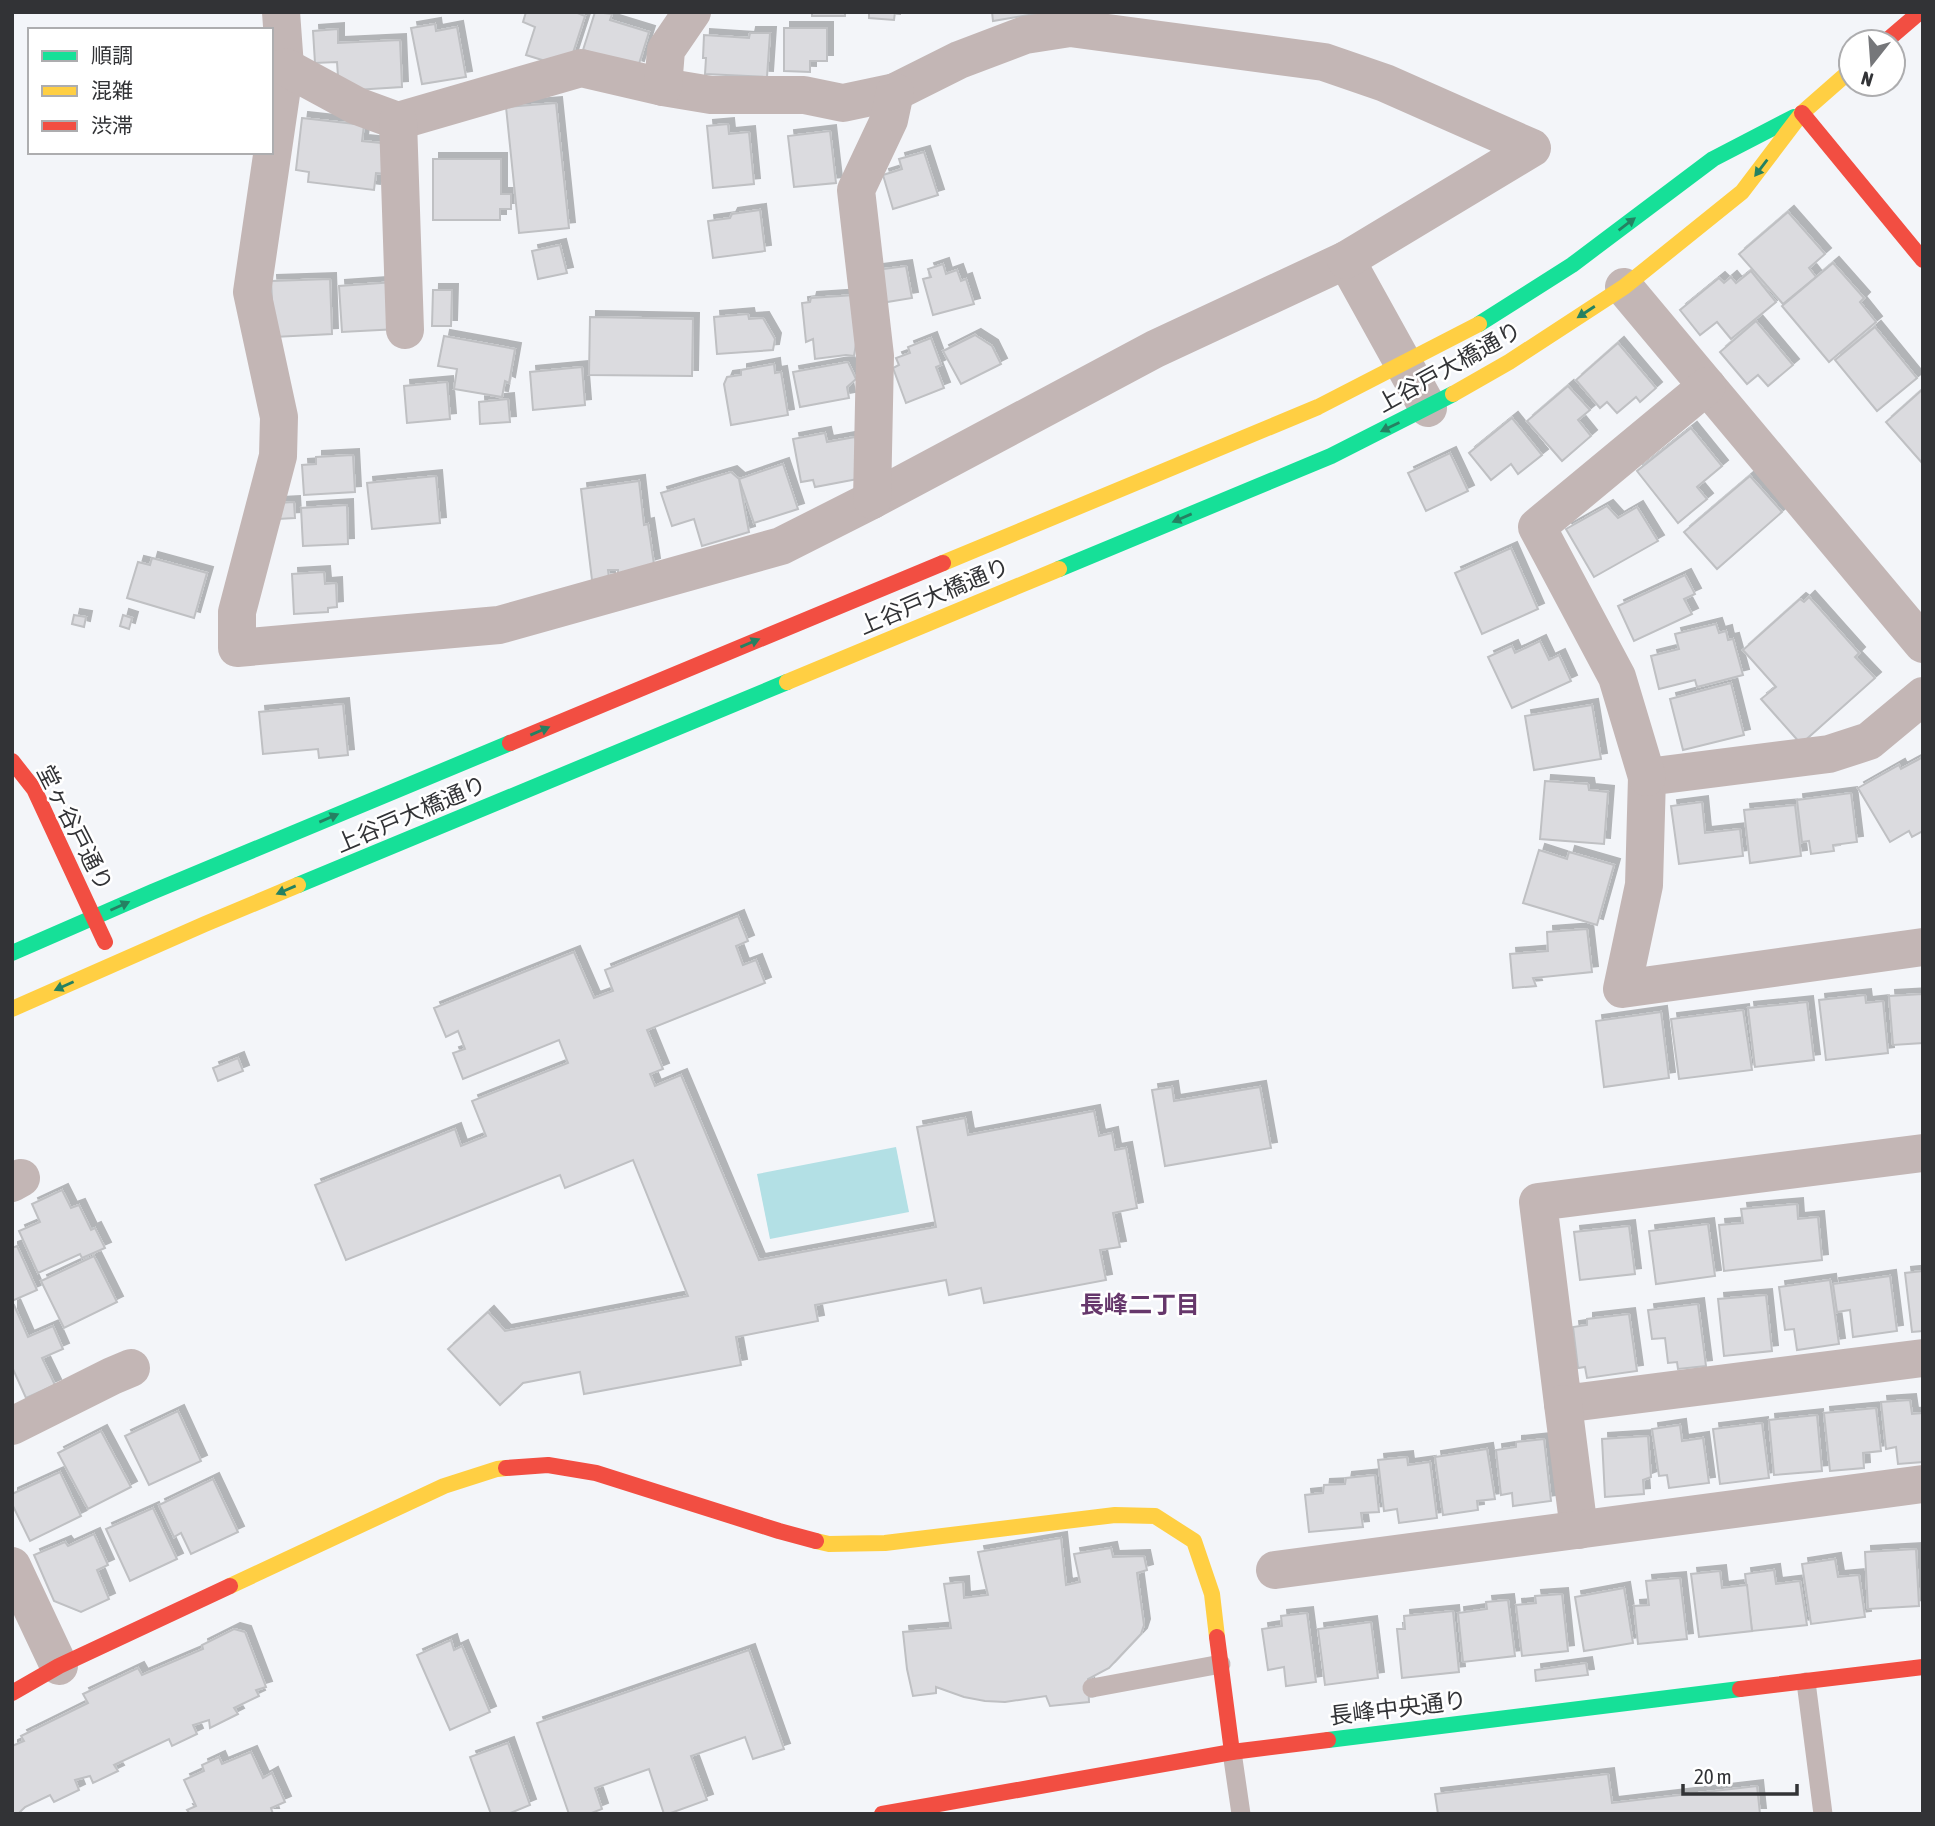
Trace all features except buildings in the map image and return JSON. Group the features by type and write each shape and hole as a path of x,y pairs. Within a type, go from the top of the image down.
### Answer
{"street":[{"path":"273,149 285,67 281,12"},
{"path":"663,87 666,50 692,12"},
{"path":"1901,28 1920,12"},
{"path":"272,154 252,292 279,418 278,456 237,612 237,648 499,625 781,546 1155,349 1346,260 1532,148 1385,83 1324,62 1070,28 1025,34 958,60 895,92 843,103 804,95 711,95 581,68 398,121 356,106 285,67"},
{"name":"上谷戸大橋通り","path":"12,1009 115,962 1331,456 1429,408 1509,362 1624,287 1742,192 1802,113 1837,82"},
{"path":"872,500 875,356 856,190 888,120 895,92"},
{"path":"1802,113 1923,260"},
{"name":"上谷戸大橋通り","path":"12,953 1318,407 1484,321 1572,265 1713,159 1802,113"},
{"path":"398,121 405,330"},
{"path":"1346,260 1429,408"},
{"path":"1624,287 1923,644"},
{"path":"1707,386 1537,527 1617,677 1647,777 1644,885 1622,989 1923,947"},
{"path":"1647,777 1829,754 1869,741 1923,696"},
{"name":"堂ヶ谷戸通り","path":"12,761 34,789 115,962"},
{"path":"1579,1530 1538,1202 1923,1153"},
{"path":"1563,1404 1923,1358"},
{"path":"12,1426 131,1368"},
{"path":"12,1693 59,1667 444,1486 497,1469 548,1465 596,1473 779,1531 829,1544 885,1543 1115,1514 1155,1516 1194,1541 1212,1594 1232,1752"},
{"path":"1275,1570 1923,1484"},
{"path":"12,1566 59,1667"},
{"name":"長峰中央通り","path":"883,1814 1232,1752 1923,1667"}],"lane":[{"path":"1092,1688 1221,1664"},
{"path":"1806,1682 1823,1814"},
{"path":"1232,1752 1241,1814"}],"water":[{"path":"896,1147 909,1212 770,1239 757,1174"}],"traffic: fast":[{"path":"1479,324 1572,265 1713,159 1794,117"},
{"path":"1059,569 1331,456 1453,394"},
{"path":"298,885 787,682"},
{"path":"12,953 510,743"},
{"path":"1328,1740 1740,1689"}],"traffic: slow":[{"path":"1453,394 1509,362 1624,287 1742,192 1802,113 1837,82"},
{"path":"943,563 1318,407 1479,324"},
{"path":"787,682 1059,569"},
{"path":"12,1009 298,885"},
{"path":"230,1586 444,1486 506,1468"},
{"path":"816,1541 829,1544 885,1543 1115,1515 1155,1516 1194,1541 1212,1594 1217,1637"}],"traffic: jam":[{"path":"1901,28 1920,12"},
{"path":"1802,113 1923,260"},
{"path":"510,743 943,563"},
{"path":"12,761 34,789 105,942"},
{"path":"506,1468 548,1465 596,1473 816,1541"},
{"path":"12,1693 59,1666 230,1586"},
{"path":"1217,1637 1232,1752"},
{"path":"1740,1689 1923,1667"},
{"path":"882,1814 1232,1752 1328,1740"}],"district":[{"name":"長峰二丁目","path":"1140,1305"}]}
